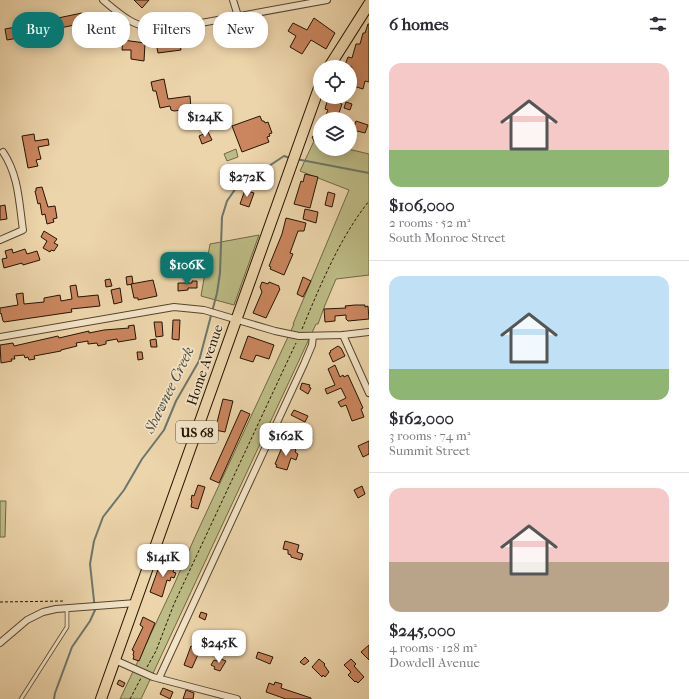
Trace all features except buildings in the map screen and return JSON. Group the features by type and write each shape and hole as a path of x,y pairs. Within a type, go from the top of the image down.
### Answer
{"main road":[{"path":"333,60 369,4"},
{"name":"Home Avenue","path":"102,699 313,104"}],"street":[{"path":"103,0 129,21 153,29 168,29 213,21"},
{"path":"233,0 237,12"},
{"path":"260,12 327,0"},
{"path":"0,240 23,230 22,216 14,175 10,163 3,152"},
{"path":"0,337 166,308 183,307 204,310 275,332 299,336 343,335 369,332"},
{"path":"343,335 369,393"},
{"path":"160,678 304,364 312,345 313,336"},
{"path":"0,643 18,626 35,616 56,609 136,603"},
{"path":"115,660 160,678 237,699"}],"lane":[{"path":"21,699 67,627 67,608"}],"path":[{"path":"130,699 156,651 174,604 299,336 329,265 345,235 369,201"},
{"path":"0,602 66,601"}],"shaded area":[{"path":"313,143 313,156 357,156 357,151 369,154 369,275 336,279 318,324 316,324 141,699 120,699 294,324 349,190 300,171"},
{"path":"236,149 238,157 227,161 224,154"},
{"path":"259,235 234,305 201,296 210,244"},
{"path":"0,501 6,501 5,537 0,537"}],"waterway":[{"name":"Shawnee Creek","path":"54,699 72,647 90,621 95,610 90,564 94,541 103,517 124,490 142,459 164,430 176,401 199,361 217,293 220,273 222,217 227,201 236,188 284,156 290,158"},
{"name":"Shawnee Creek","path":"296,159 369,173"}]}
